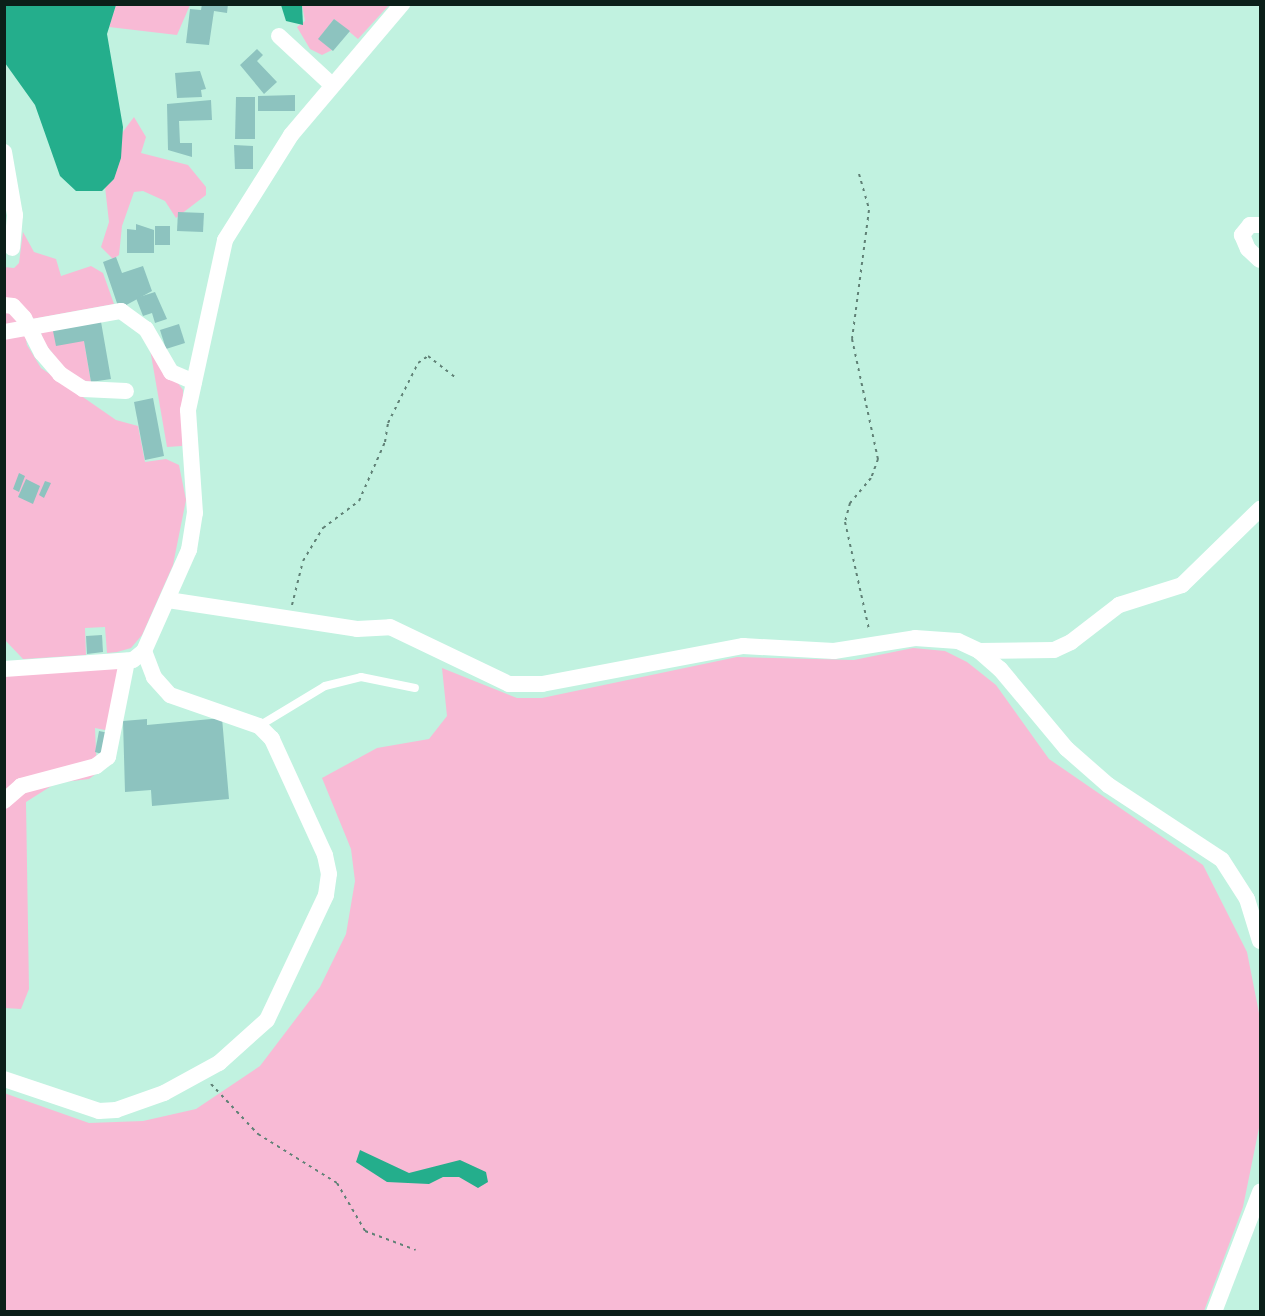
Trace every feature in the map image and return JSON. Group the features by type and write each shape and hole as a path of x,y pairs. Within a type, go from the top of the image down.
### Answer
{"street":[{"path":"4,669 127,661 144,651 189,550 195,513 188,410 214,283 234,219 332,85 402,4"},
{"path":"279,36 332,85"},
{"path":"4,152 15,215 12,248"},
{"path":"1260,225 1250,225 1242,235 1248,249 1260,260"},
{"path":"4,305 13,306 30,327 42,354 60,374 83,389 126,391"},
{"path":"4,332 121,311 146,329 171,372 194,382"},
{"path":"168,600 357,629 390,627 490,679 509,684 542,684 742,646 834,651 939,638 979,651 1054,650 1071,642 1119,605 1182,585 1260,509"},
{"path":"4,1079 99,1111 135,1105 219,1064 267,1020 326,895 329,874 325,855 272,739 259,726 170,695 154,677 144,651"},
{"path":"979,651 1075,757 1108,785 1222,860 1248,899 1260,941"},
{"path":"4,801 21,786 96,766 108,757 127,661"},
{"path":"1214,1311 1260,1192"}],"lane":[{"path":"259,726 325,686 361,677 415,688"}],"path":[{"path":"859,174 869,210 852,339 878,459 850,503 845,522 874,647"},
{"path":"288,620 303,561 323,528 360,501 388,423 418,363 428,356 455,377"},
{"path":"202,1072 258,1134 337,1184 365,1231 416,1250"}],"shaded area":[{"path":"5,4 116,5 107,34 123,127 121,158 114,179 102,191 76,191 60,176 35,105 5,63"},
{"path":"116,5 190,5 177,35 109,27"},
{"path":"281,5 302,5 303,25 286,21"},
{"path":"302,5 389,5 358,39 334,19 319,39 332,50 322,55 310,49 297,27 305,21"},
{"path":"134,117 146,137 141,153 188,165 206,187 206,195 176,218 165,201 143,191 134,192 122,226 119,255 113,259 101,247 109,222 105,187 114,179 122,133"},
{"path":"23,232 34,252 56,259 61,276 91,266 103,273 114,304 32,319 25,333 27,345 41,368 116,420 138,426 145,462 166,459 179,465 186,500 173,565 142,635 131,648 117,652 107,653 105,627 85,628 86,655 23,659 5,640 4,267 14,268 19,263"},
{"path":"52,326 84,341 91,382 72,378 43,341 41,332"},
{"path":"149,343 183,390 182,446 167,447"},
{"path":"913,648 945,651 967,662 996,685 1049,759 1203,865 1247,952 1260,1018 1260,1123 1243,1207 1204,1311 5,1311 4,1093 89,1123 143,1121 196,1109 260,1066 320,987 346,934 355,881 351,849 322,778 377,748 429,739 447,716 442,668 517,698 542,698 737,657 854,660"},
{"path":"119,665 110,731 95,728 97,773 89,779 56,783 26,802 29,989 21,1009 5,1008 5,674"},
{"path":"360,1150 409,1173 460,1160 486,1172 488,1182 478,1188 459,1177 443,1177 429,1184 387,1182 356,1162"}],"building":[{"path":"202,4 228,4 227,13 214,11 209,45 186,43 190,9 201,10"},
{"path":"334,19 350,31 333,51 318,39"},
{"path":"257,49 263,55 257,61 277,82 264,94 240,65"},
{"path":"200,71 206,89 201,90 202,97 177,98 175,73"},
{"path":"295,95 295,111 258,111 258,96"},
{"path":"236,97 255,97 255,139 235,139"},
{"path":"211,100 212,120 179,121 180,143 192,143 192,157 168,150 167,104"},
{"path":"234,145 253,146 253,169 235,169"},
{"path":"178,212 204,213 203,232 177,231"},
{"path":"136,224 154,230 154,253 127,253 127,229 136,230"},
{"path":"155,226 170,226 170,245 155,245"},
{"path":"116,257 122,273 143,266 152,291 119,309 103,262"},
{"path":"155,292 167,319 155,323 152,313 143,316 136,298"},
{"path":"100,316 111,379 91,382 84,341 56,346 52,326"},
{"path":"179,324 185,343 166,349 160,330"},
{"path":"153,398 164,456 145,460 134,402"},
{"path":"19,473 25,476 19,492 13,489"},
{"path":"26,479 40,486 33,504 18,497"},
{"path":"45,481 51,483 44,498 39,495"},
{"path":"102,635 103,652 87,654 86,636"},
{"path":"222,718 229,799 152,806 151,790 125,792 123,721 147,719 147,725"},
{"path":"99,731 109,733 105,755 95,752"}]}
